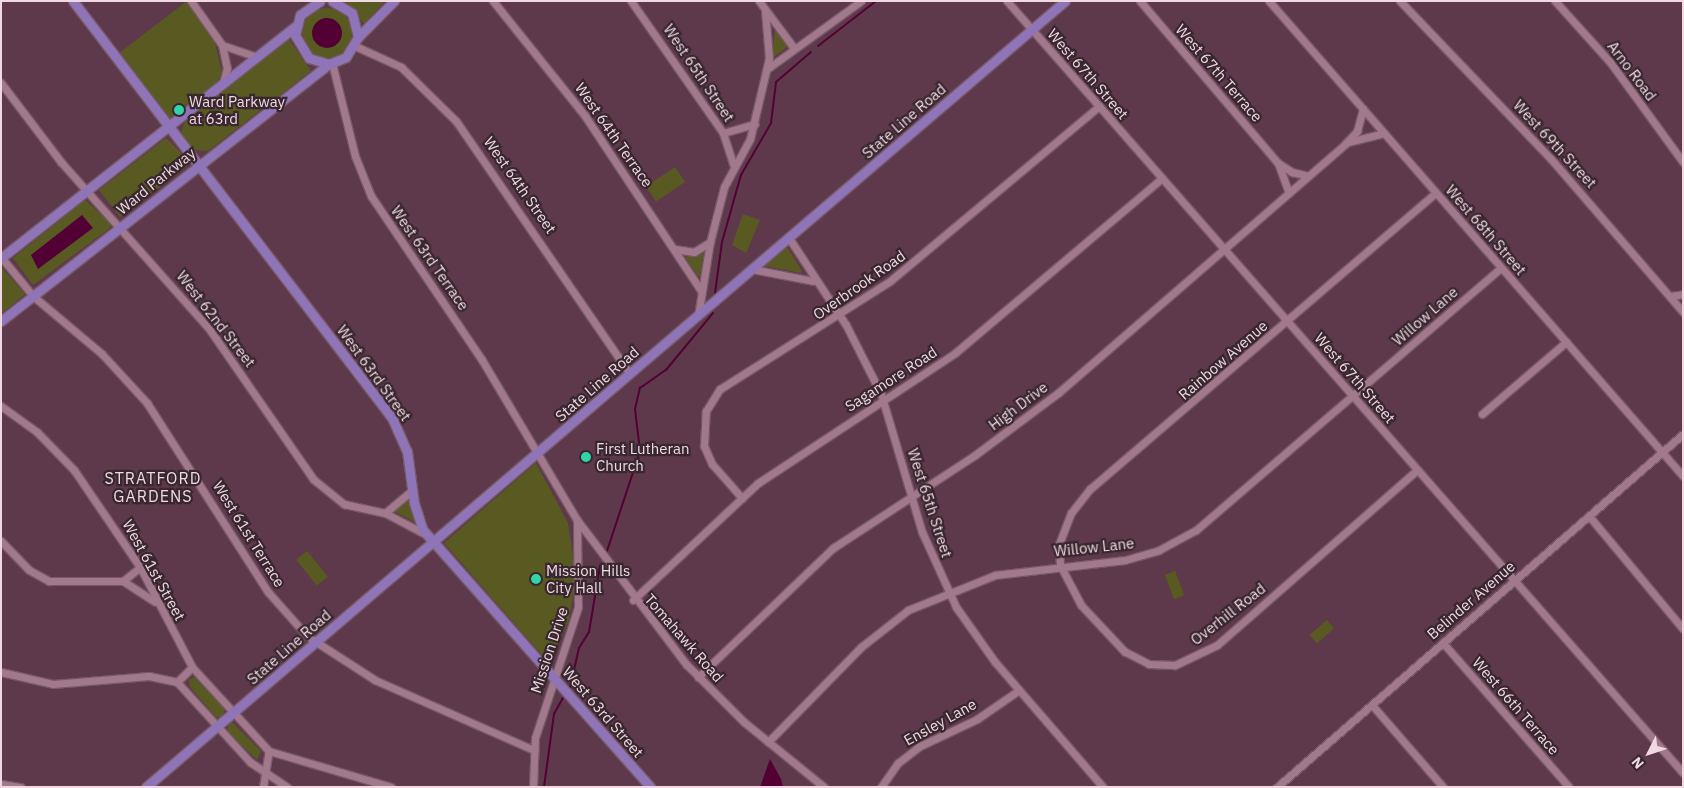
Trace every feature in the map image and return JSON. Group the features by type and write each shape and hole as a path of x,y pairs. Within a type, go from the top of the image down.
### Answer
{"main road":[{"name":"West 63rd Street","path":"73,1 392,418 407,451 412,490 432,539 650,787"},
{"path":"2,258 296,26 300,15 300,1"},
{"path":"300,15 320,1"},
{"path":"332,1 352,13 357,42"},
{"path":"357,42 394,1"},
{"name":"State Line Road","path":"146,787 316,642 432,539 539,453 1065,1"},
{"path":"296,26 302,52 330,64"},
{"name":"Ward Parkway","path":"1,321 199,164 330,64 346,57 357,42"}],"street":[{"path":"191,1 222,46 226,68 223,83"},
{"name":"West 64th Terrace","path":"493,1 578,106 702,292"},
{"name":"West 65th Street","path":"631,1 723,133 734,157 733,165"},
{"path":"759,1 794,48"},
{"path":"767,70 794,48 860,1"},
{"name":"West 67th Street","path":"1007,1 1683,773"},
{"name":"West 67th Terrace","path":"1140,1 1278,163 1292,172 1309,176"},
{"name":"West 68th Street","path":"1269,1 1683,476"},
{"name":"West 69th Street","path":"1400,1 1551,159 1683,312"},
{"name":"Arno Road","path":"1556,1 1610,62 1683,162"},
{"path":"698,316 710,242 733,165 755,124 767,70 770,34 766,10"},
{"name":"West 64th Street","path":"357,42 386,56 401,67 456,121 630,374"},
{"path":"222,46 257,57"},
{"name":"West 63rd Terrace","path":"330,64 355,156 371,196 482,360 539,453"},
{"name":"West 62nd Street","path":"1,83 87,191 210,330 313,480 344,504 385,513 432,539"},
{"name":"Overbrook Road","path":"742,498 707,453 702,428 709,404 726,384 840,317 935,246 1099,106"},
{"name":"High Drive","path":"698,677 812,565 1038,410 1225,250 1345,144 1357,131 1363,109"},
{"path":"723,133 755,124"},
{"name":"High Drive","path":"1345,144 1384,133"},
{"name":"West 67th Terrace","path":"1278,163 1289,192"},
{"name":"Sagamore Road","path":"634,600 742,498 791,458 883,401 990,326 1162,178"},
{"name":"Rainbow Avenue","path":"1060,565 1059,544 1068,521 1090,489 1288,322 1435,193"},
{"name":"West 65th Street","path":"789,238 814,281 840,317 883,401 928,549 948,591 973,634 1104,787"},
{"path":"675,249 694,252 710,242"},
{"name":"West 61st Terrace","path":"2,258 32,296 102,354 147,403 268,592 316,642 375,680 534,750"},
{"name":"Willow Lane","path":"768,742 883,628 948,591 1013,571 1125,560 1179,540 1212,518 1501,268"},
{"path":"752,269 814,281"},
{"path":"1671,296 1683,294"},
{"path":"1482,414 1566,342"},
{"name":"West 61st Street","path":"1,406 37,432 74,470 140,568 155,602 192,667 232,714 269,752"},
{"name":"Belinder Avenue","path":"1277,787 1683,434"},
{"name":"Tomahawk Road","path":"539,453 577,520 634,600 698,677 768,742 824,787"},
{"name":"Overhill Road","path":"1060,565 1081,605 1126,652 1157,666 1186,662 1216,645 1417,470"},
{"path":"385,513 412,490"},
{"path":"1588,516 1683,629"},
{"name":"Mission Drive","path":"533,787 534,750 554,677 578,606 577,520"},
{"path":"1,540 29,570 49,581 123,581 155,602"},
{"path":"578,549 595,545"},
{"path":"123,581 140,568"},
{"name":"West 66th Terrace","path":"1443,643 1568,787"},
{"path":"177,682 192,667"},
{"path":"1,672 53,684 149,676 177,682 263,772 287,787"},
{"name":"Ensley Lane","path":"881,787 913,751 977,719 1019,690"},
{"path":"1372,705 1443,787"},
{"path":"263,787 263,772 269,752 390,787"},
{"path":"1,784 22,787"}],"shaded area":[{"path":"187,1 215,43 222,73 216,84 170,118 118,54"},
{"path":"346,1 385,1 364,24"},
{"path":"327,8 345,15 352,33 345,51 327,58 309,51 302,33 309,15"},
{"path":"327,18 338,22 342,33 338,44 327,48 316,44 312,33 316,22"},
{"path":"775,29 788,46 774,57 772,55"},
{"path":"288,38 311,71 208,151 194,150 181,133 184,123"},
{"path":"166,138 187,159 187,166 120,217 99,190"},
{"path":"675,167 685,182 656,201 646,187"},
{"path":"85,200 111,223 110,228 33,285 13,258"},
{"path":"743,214 760,220 746,253 732,245"},
{"path":"82,215 93,228 38,269 31,255"},
{"path":"787,247 802,271 801,273 765,266"},
{"path":"704,252 700,276 698,276 685,257"},
{"path":"1,267 25,294 1,314"},
{"path":"536,463 568,523 576,575 569,620 549,663 444,543"},
{"path":"408,499 415,519 413,521 395,512"},
{"path":"307,551 328,577 317,585 296,560"},
{"path":"1175,571 1184,595 1174,599 1165,575"},
{"path":"1327,620 1334,628 1317,643 1310,635"},
{"path":"194,677 225,709 222,718 216,717 190,687 189,680"},
{"path":"230,720 261,751 257,760 227,731"},
{"path":"770,759 781,779 783,787 760,787"}],"waterway":[{"path":"818,46 876,1"},
{"path":"715,293 722,242 741,175 771,123 776,82 811,52"},
{"path":"607,551 640,451 635,409 640,388 666,370 713,313"},
{"path":"570,687 579,648 589,632 600,566"},
{"path":"544,787 554,714 563,698"}],"place":[{"name":"Ward Parkway at 63rd","path":"179,110"},
{"name":"First Lutheran Church","path":"586,457"},
{"name":"Mission Hills City Hall","path":"536,579"}],"district":[{"name":"STRATFORD GARDENS","path":"153,487"}]}
